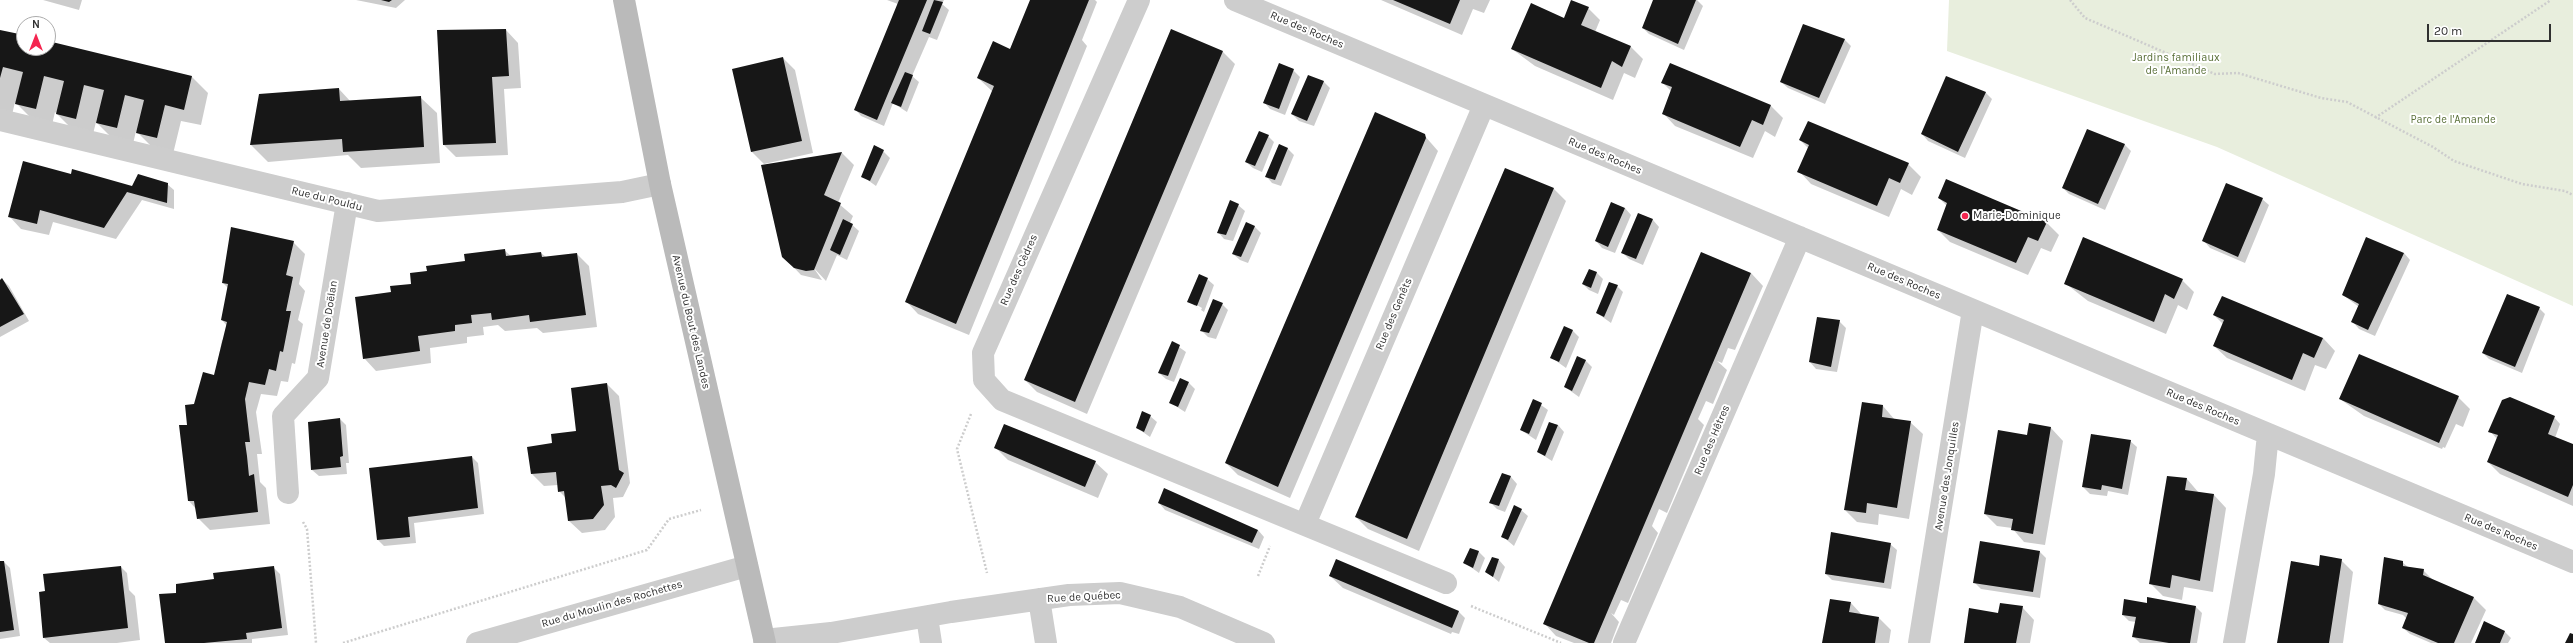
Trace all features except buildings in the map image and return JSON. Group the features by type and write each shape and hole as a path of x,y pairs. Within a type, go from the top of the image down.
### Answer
{"street":[{"name":"Avenue du Bout des Landes","path":"624,0 660,184 764,642"},
{"name":"Rue des Cèdres","path":"984,380 983,353 1139,0"},
{"name":"Rue des Roches","path":"1235,0 2573,562"},
{"name":"Rue des Genêts","path":"1305,524 1484,105"},
{"name":"Rue du Pouldu","path":"0,120 378,211 622,192 660,184"},
{"name":"Avenue de Doëlan","path":"288,493 283,416 318,378 347,204"},
{"name":"Rue des Hêtres","path":"1624,643 1800,237"},
{"name":"Avenue des Jonquilles","path":"1919,643 1973,310"},
{"path":"984,380 1002,400 1446,583"},
{"path":"2234,643 2264,474 2268,434"},
{"name":"Rue du Moulin des Rochettes","path":"477,643 532,635 747,566"},
{"name":"Rue de Québec","path":"764,642 831,633 1039,599 1120,593 1180,607 1264,643"},
{"name":"Rue de Québec","path":"1039,599 1046,643"},
{"path":"927,617 931,643"}],"path":[{"path":"2070,0 2085,18 2215,74 2238,73 2321,98 2347,102 2433,147 2454,161 2522,184 2565,191 2573,195"},
{"path":"2375,118 2551,0"},
{"path":"984,380 957,450 995,606"},
{"path":"288,493 307,529 316,643"},
{"path":"343,643 647,550 669,519 732,501"},
{"path":"1258,576 1270,544"},
{"path":"1446,583 1457,600 1561,643"}],"green space":[{"name":"Parc de l'Amande","path":"1949,0 2573,0 2573,306 2217,147 1947,51"}],"place":[{"name":"Marie-Dominique","path":"1965,216"}],"park label":[{"name":"Jardins familiaux de l'Amande","path":"2176,64"}]}
